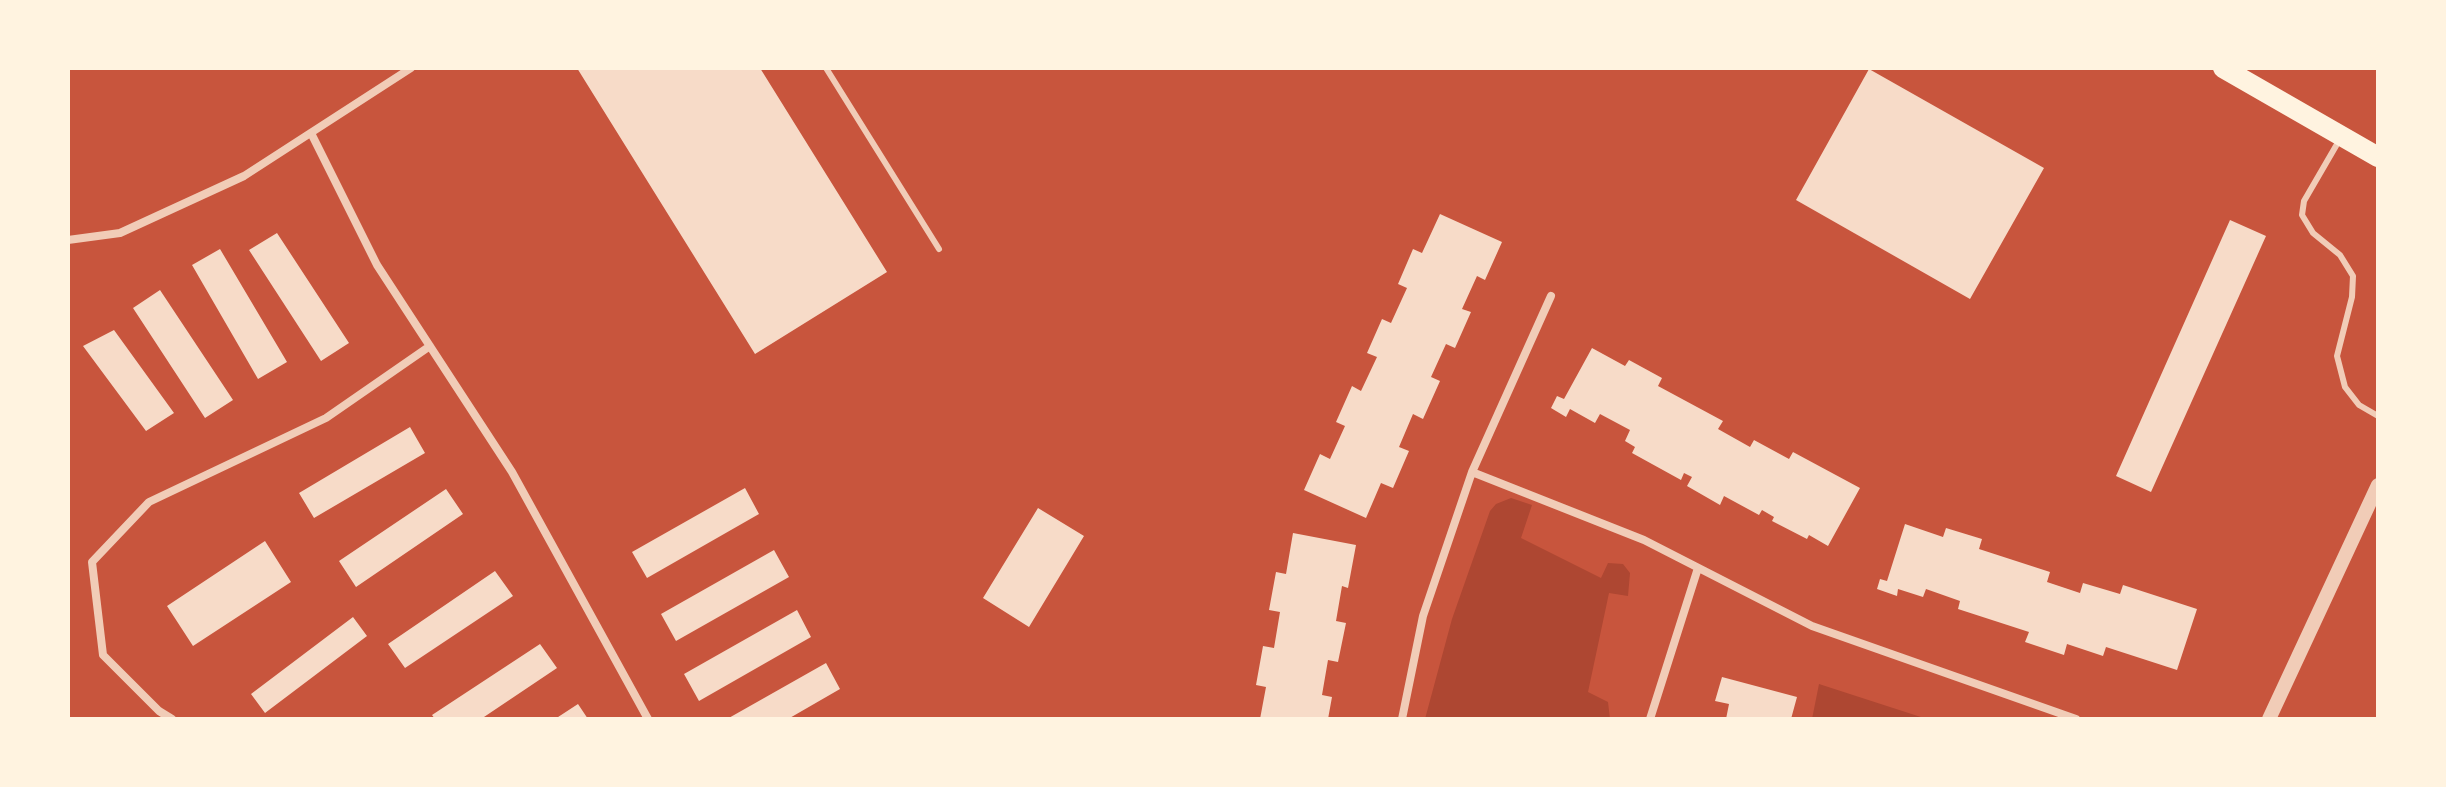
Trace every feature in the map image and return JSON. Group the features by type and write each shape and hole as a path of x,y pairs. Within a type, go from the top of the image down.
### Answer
{"main road":[{"path":"2223,68 2378,157"}],"street":[{"path":"68,240 120,233 244,176 411,68"},
{"path":"311,133 377,265 512,472 648,719"},
{"path":"1402,719 1423,616 1472,472 1551,296"},
{"path":"172,719 159,711 103,655 92,562 149,502 326,418 430,346"},
{"path":"1472,472 1644,540 1812,626 2076,719"},
{"path":"2269,719 2378,485"},
{"path":"1650,719 1698,568"}],"lane":[{"path":"826,68 939,249"},
{"path":"2341,136 2304,201 2302,215 2313,233 2340,255 2353,276 2352,297 2337,356 2345,387 2359,405 2378,416"}],"shaded area":[{"path":"1511,498 1532,505 1521,538 1601,578 1608,563 1623,564 1630,573 1628,596 1609,593 1588,692 1608,702 1610,719 1425,719 1452,619 1490,511 1496,504"},
{"path":"1819,684 1927,719 1812,719"}],"building":[{"path":"577,68 760,68 887,272 755,354"},
{"path":"1869,69 2044,168 1970,299 1796,200"},
{"path":"1440,214 1502,242 1485,280 1477,276 1462,309 1471,312 1455,348 1446,344 1431,377 1440,381 1423,419 1413,414 1399,447 1409,451 1393,488 1381,483 1366,518 1304,490 1320,454 1330,459 1345,426 1336,422 1352,386 1361,391 1377,357 1367,353 1382,319 1391,323 1407,288 1398,284 1413,249 1422,253"},
{"path":"2230,220 2266,236 2151,492 2116,476"},
{"path":"277,233 349,343 321,361 249,250"},
{"path":"220,249 287,362 258,379 192,265"},
{"path":"160,290 233,400 205,418 133,308"},
{"path":"114,330 174,413 146,431 83,346"},
{"path":"1592,348 1625,366 1629,360 1662,378 1658,386 1723,421 1718,429 1750,447 1754,440 1789,459 1793,452 1860,488 1828,546 1772,521 1774,517 1762,510 1759,515 1724,496 1720,505 1687,486 1692,477 1684,473 1681,480 1632,453 1635,447 1625,441 1630,430 1600,414 1595,423 1570,409 1566,417 1551,408 1557,396 1564,399"},
{"path":"410,427 425,453 314,518 299,493"},
{"path":"745,488 759,514 647,578 632,552"},
{"path":"446,489 463,514 356,587 339,561"},
{"path":"1038,508 1084,536 1029,627 983,598"},
{"path":"1905,524 1943,537 1946,528 1982,539 1979,549 2050,572 2047,582 2080,593 2083,583 2120,594 2123,585 2197,609 2177,670 2106,647 2103,656 2067,644 2064,655 2025,642 2029,632 1958,609 1960,601 1926,589 1923,597 1898,589 1897,596 1877,589 1880,579 1887,581"},
{"path":"1293,533 1356,545 1348,588 1342,586 1336,621 1346,623 1338,662 1328,660 1322,695 1332,697 1328,719 1260,719 1266,687 1256,685 1263,646 1274,648 1280,612 1269,610 1276,572 1286,574"},
{"path":"265,541 291,582 193,646 167,606"},
{"path":"774,550 789,577 676,641 661,614"},
{"path":"495,571 513,596 405,668 388,644"},
{"path":"797,610 811,637 699,701 684,674"},
{"path":"353,617 367,636 265,713 251,694"},
{"path":"540,644 557,668 481,719 435,719 432,715"},
{"path":"826,663 840,689 788,719 727,719"},
{"path":"1722,677 1797,697 1791,719 1726,719 1729,704 1715,701"},
{"path":"578,704 588,719 555,719"}]}
